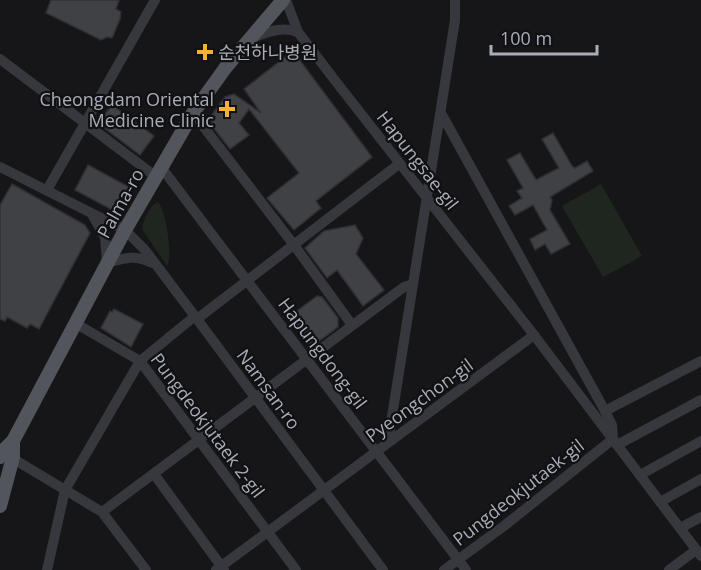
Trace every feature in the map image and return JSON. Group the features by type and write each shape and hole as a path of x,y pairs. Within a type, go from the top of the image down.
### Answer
{"main road":[{"name":"Palma-ro","path":"0,506 5,455 125,230 193,112 249,39 284,0"}],"street":[{"path":"47,190 155,0"},
{"name":"Hapungsae-gil","path":"284,0 298,32 615,442"},
{"path":"392,440 390,429 441,113 455,20 455,0"},
{"path":"249,39 282,29 290,28 298,32"},
{"name":"Hapungdong-gil","path":"0,59 86,123 158,172 247,281 466,570"},
{"path":"193,112 352,325"},
{"path":"441,113 605,411 612,425 615,442 699,553 669,570"},
{"path":"50,569 65,490 140,361 399,164"},
{"path":"0,167 125,230"},
{"path":"91,213 105,237 107,263 133,257 146,259 157,266"},
{"name":"Namsan-ro","path":"125,230 157,266 196,317 383,570"},
{"path":"102,512 352,325 412,284"},
{"name":"Pungdeokjutaek 2-gil","path":"75,323 140,361 296,570"},
{"name":"Pyeongchon-gil","path":"220,569 534,335"},
{"path":"605,411 701,361"},
{"name":"Pungdeokjutaek-gil","path":"444,570 615,442 701,400"},
{"path":"640,475 701,441"},
{"path":"5,455 102,512 146,570"},
{"path":"154,474 220,569"},
{"path":"660,502 701,479"},
{"path":"680,528 701,517"}],"shaded area":[{"path":"601,184 642,256 603,277 562,206"},
{"path":"158,202 164,214 168,234 169,261 167,266 142,229 147,213"}],"building":[{"path":"51,0 119,0 116,9 121,12 120,19 112,38 107,37 101,40 46,13"},
{"path":"293,51 372,157 316,201 321,208 294,230 267,198 299,173 249,109 239,123 249,135 230,149 212,126 211,116 225,97 234,94 261,113 244,89"},
{"path":"112,105 154,136 140,155 95,121 99,115 103,117"},
{"path":"553,133 572,166 575,168 587,161 593,171 550,197 552,200 550,210 570,244 551,254 545,244 535,250 530,239 547,230 533,205 515,215 509,206 522,198 517,191 523,188 507,160 520,153 536,180 559,168 542,139"},
{"path":"88,165 129,187 116,212 75,190"},
{"path":"12,184 85,225 90,233 39,329 30,324 27,328 7,317 5,321 0,319 0,205"},
{"path":"355,225 363,238 356,254 384,290 363,306 337,270 327,278 305,248 324,231"},
{"path":"317,296 322,297 338,318 338,327 311,347 289,317"},
{"path":"114,309 143,324 131,347 101,328 110,311"}],"place":[{"name":"순천하나병원","path":"205,52"},
{"name":"Cheongdam Oriental Medicine Clinic","path":"227,109"}]}
